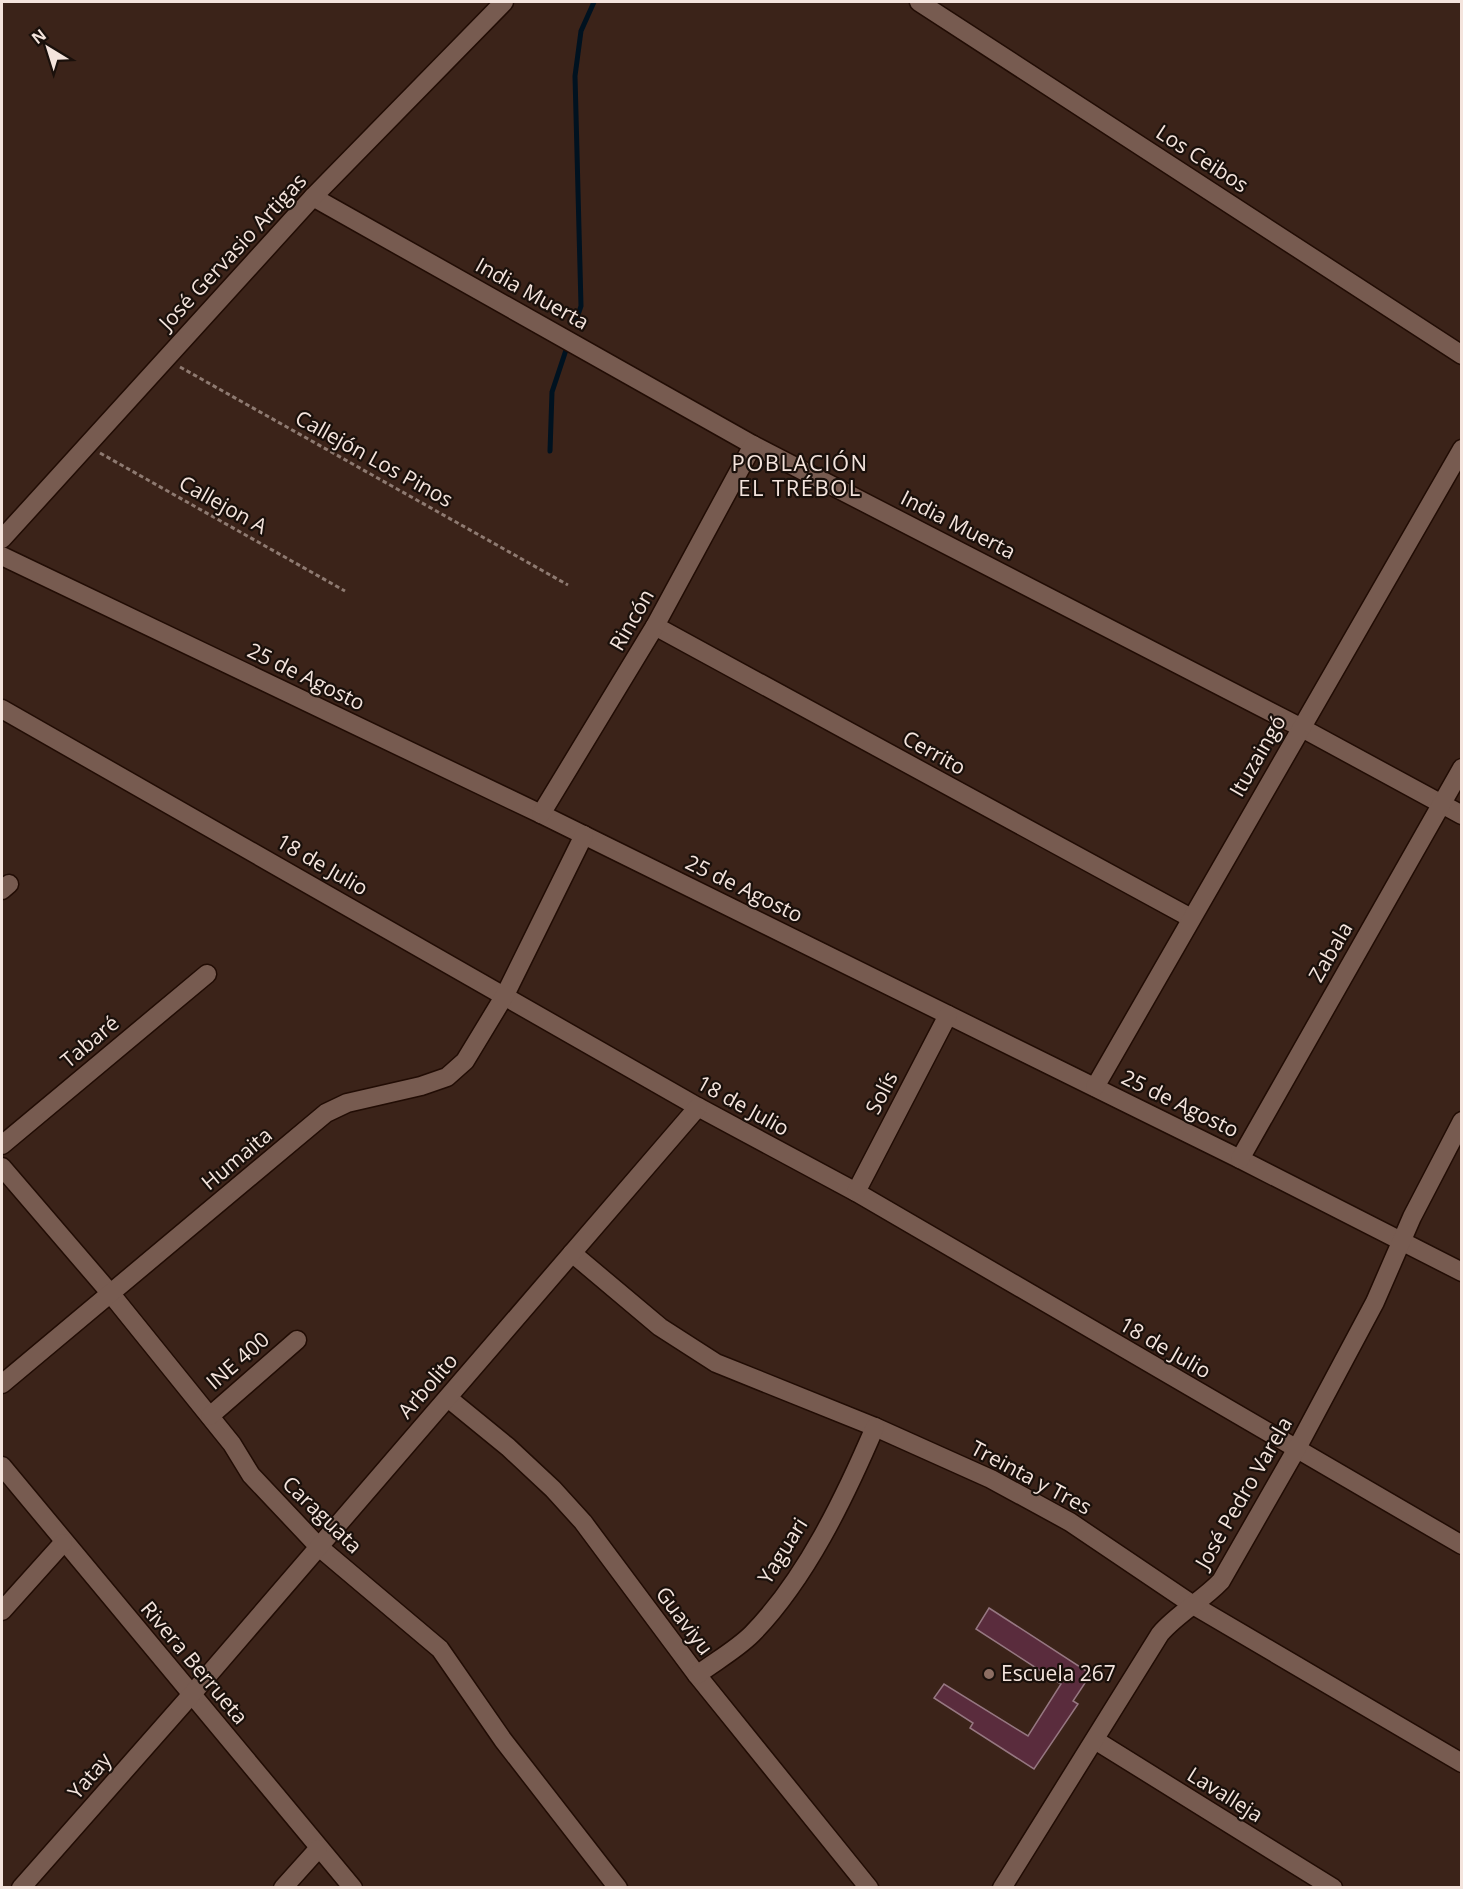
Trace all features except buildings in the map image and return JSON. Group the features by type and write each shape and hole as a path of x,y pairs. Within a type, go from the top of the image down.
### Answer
{"street":[{"name":"José Gervasio Artigas","path":"2,539 313,197 504,2"},
{"name":"Los Ceibos","path":"919,2 1461,355"},
{"name":"India Muerta","path":"313,197 753,445 1300,728 1461,815"},
{"name":"Rincón","path":"542,814 655,626 753,445"},
{"name":"Ituzaingó","path":"1095,1087 1461,449"},
{"name":"25 de Agosto","path":"2,556 542,814 1240,1159 1461,1272"},
{"name":"Cerrito","path":"655,626 1191,918"},
{"name":"18 de Julio","path":"2,709 505,994 698,1107 856,1192 1461,1545"},
{"name":"Zabala","path":"1240,1159 1461,768"},
{"path":"505,994 584,836"},
{"name":"Tabaré","path":"2,1145 207,974"},
{"name":"Humaita","path":"2,1384 326,1113 347,1103 421,1086 447,1077 465,1060 505,994"},
{"name":"Solís","path":"856,1192 948,1015"},
{"name":"Arbolito","path":"192,1694 698,1107"},
{"name":"José Pedro Varela","path":"1002,1887 1160,1634 1173,1618 1193,1605 1221,1581 1296,1450 1376,1302 1401,1242 1461,1121"},
{"name":"Caraguata","path":"2,1167 111,1294 210,1416 232,1444 251,1475 319,1547 440,1649 503,1740 618,1887"},
{"name":"Treinta y Tres","path":"572,1253 660,1327 716,1363 875,1427 991,1479 1070,1522 1193,1605 1461,1763"},
{"name":"INE 400","path":"210,1416 297,1340"},
{"name":"Guaviyu","path":"448,1398 508,1447 584,1522 697,1675 869,1887"},
{"name":"Yaguari","path":"697,1675 751,1635 796,1577 849,1486 875,1427"},
{"name":"Rivera Berrueta","path":"2,1467 63,1543 353,1887"},
{"path":"2,1611 63,1543"},
{"name":"Yatay","path":"21,1887 192,1694"},
{"name":"Lavalleja","path":"1095,1740 1332,1887"},
{"path":"282,1887 318,1848"}],"path":[{"name":"Callejón Los Pinos","path":"165,358 568,585"},
{"name":"Callejon A","path":"86,446 345,591"}],"waterway":[{"path":"575,324 581,306 575,76 581,31 594,2"},
{"path":"550,451 552,392 566,350"}],"place":[{"name":"Escuela 267","path":"989,1674"}],"district":[{"name":"POBLACIÓN EL TRÉBOL","path":"800,476"}]}
